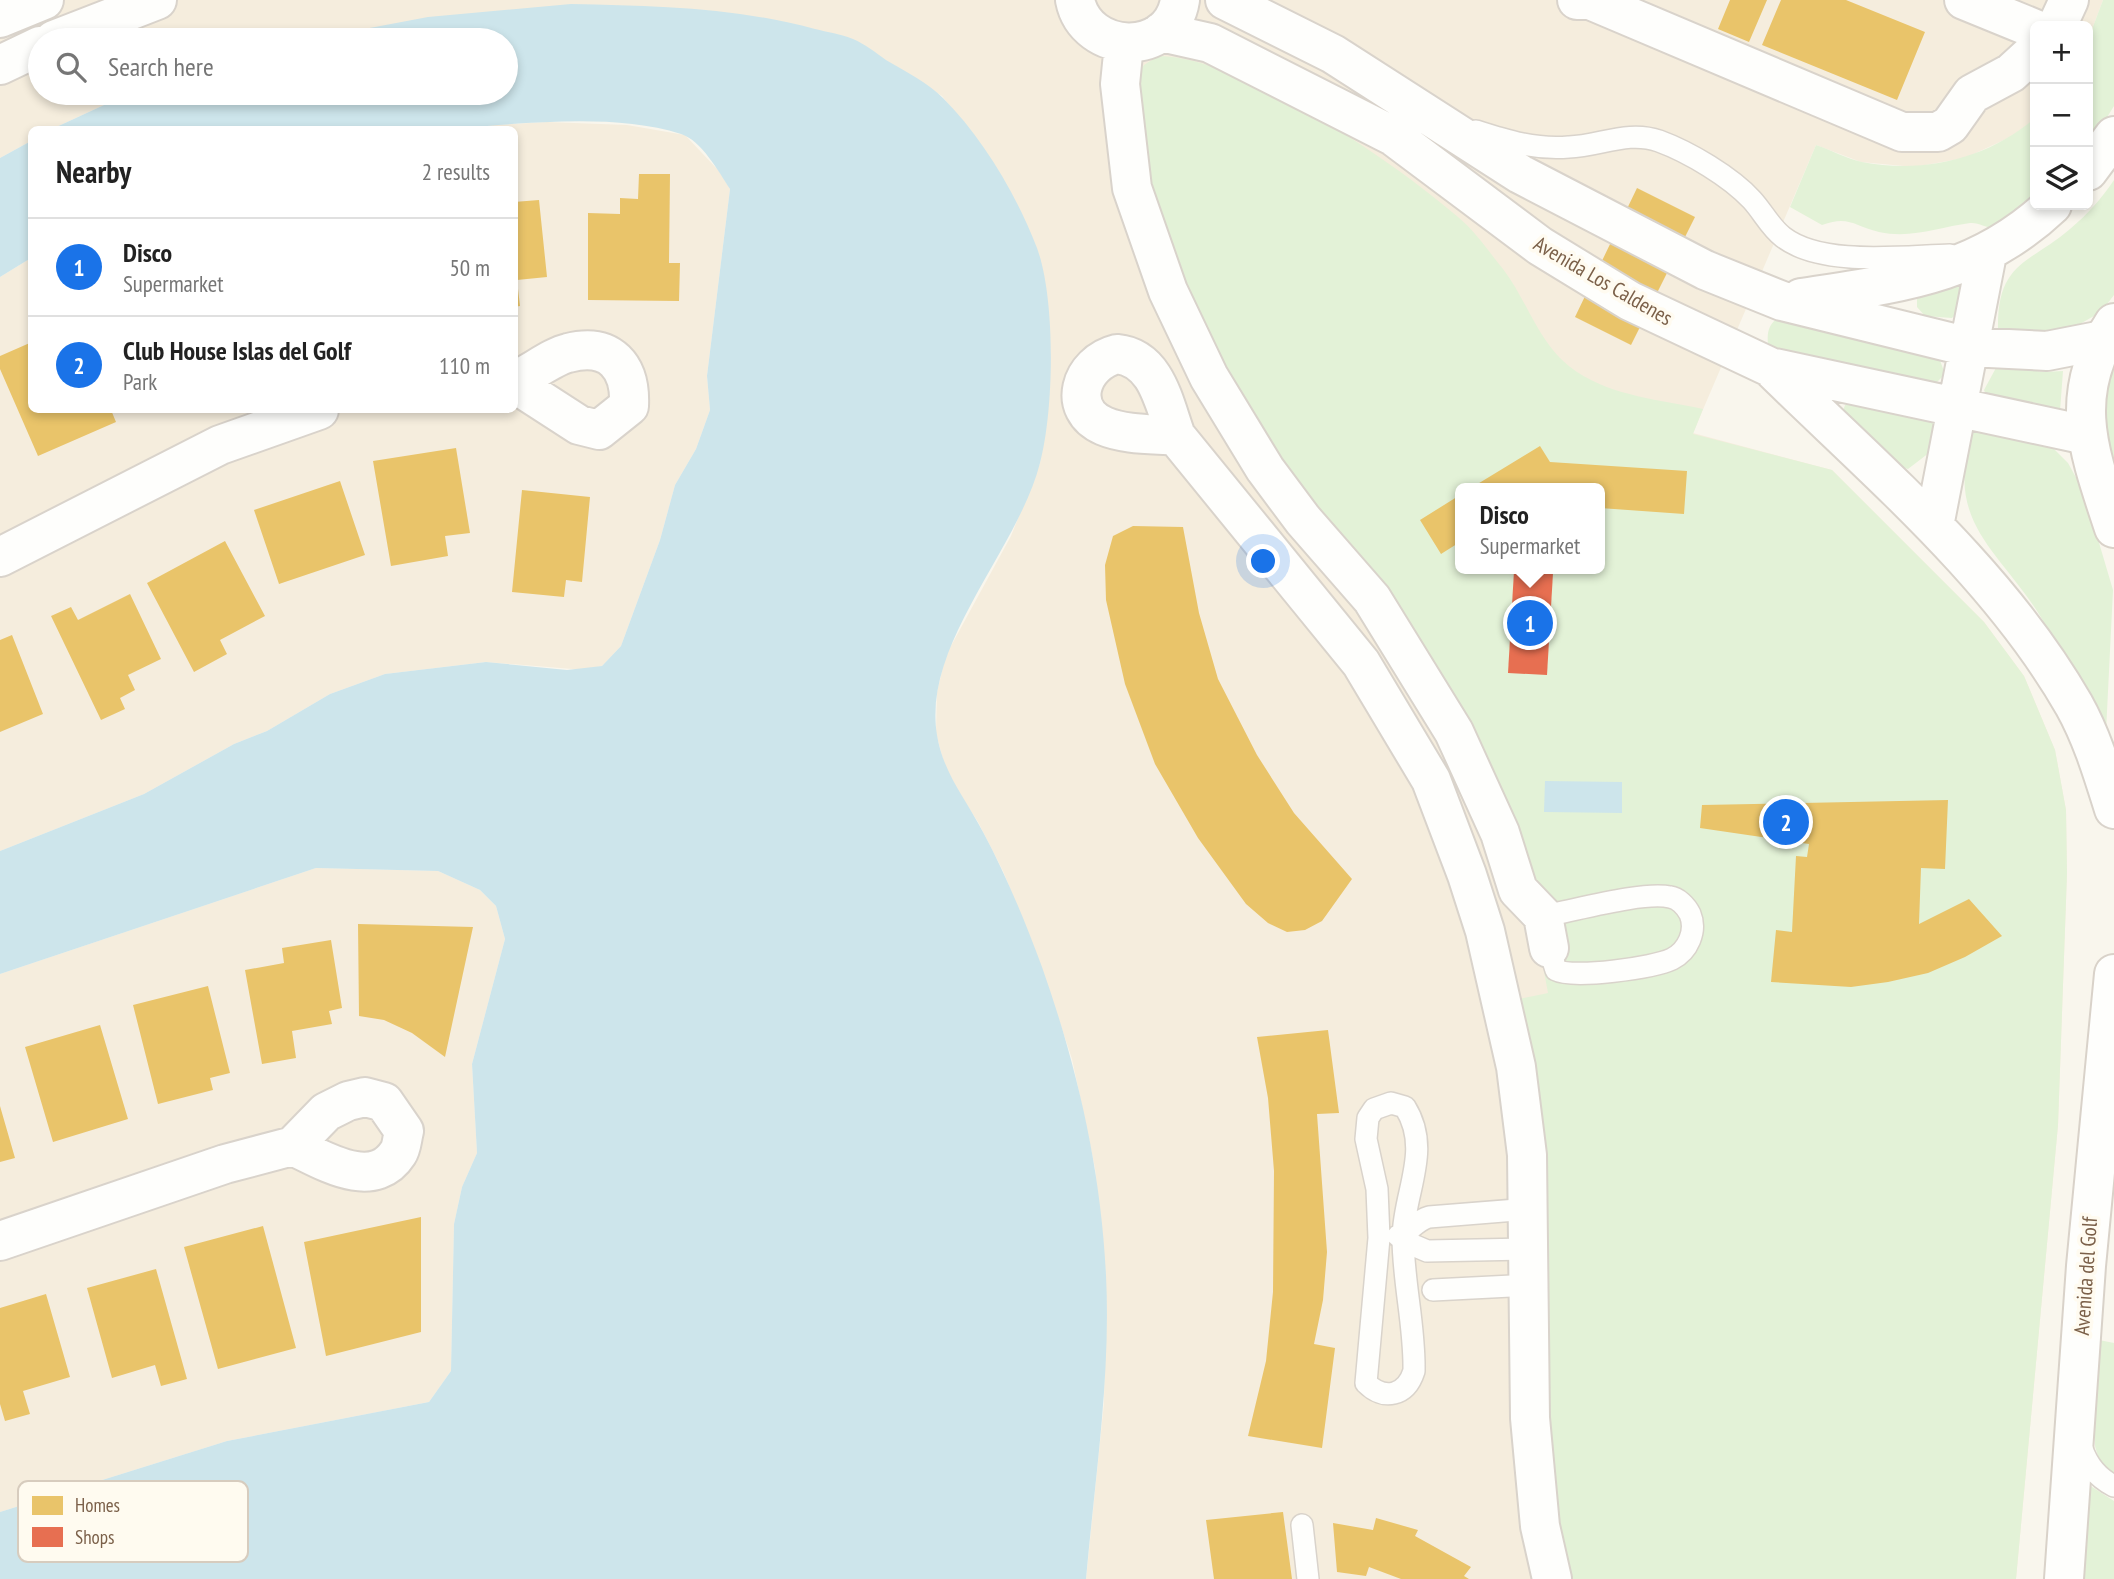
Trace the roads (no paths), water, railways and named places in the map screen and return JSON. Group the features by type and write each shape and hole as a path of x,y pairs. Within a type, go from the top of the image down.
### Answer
{"street":[{"path":"0,18 44,0"},
{"path":"85,28 157,0"},
{"path":"1072,3 1095,32 1108,40 1124,44 1150,39 1161,32 1173,20 1181,0"},
{"path":"1225,0 1333,54 1520,174 1705,270 1782,302 1969,347 2047,351 2108,332"},
{"path":"1577,0 1590,0 1902,132 1938,132 1950,125 1972,94 2011,73 2030,56"},
{"path":"1964,0 2030,27"},
{"path":"2059,21 2069,0"},
{"name":"Avenida Los Caldenes","path":"1161,32 1210,43 1393,136 1540,246 1630,301 1770,367 1958,406 2098,463"},
{"path":"1124,44 1120,84 1132,187 1168,291 1209,377 1265,469 1303,520 1372,598 1454,732 1500,833 1518,890 1546,932"},
{"path":"0,65 28,52"},
{"path":"2093,164 2114,136"},
{"path":"1782,302 1908,281 1987,254 2035,222 2047,210"},
{"path":"1934,526 1987,254"},
{"path":"2108,332 2091,368 2085,396 2114,528"},
{"path":"1770,367 1934,526 2032,639 2075,707 2099,762 2114,809"},
{"path":"0,557 220,445 311,413"},
{"path":"1176,436 1361,663 1431,780 1485,931 1516,1067 1527,1154 1530,1418 1541,1526 1552,1579"},
{"name":"Avenida del Golf","path":"2064,1579 2086,1266 2114,974"},
{"path":"0,1241 225,1164 293,1146"},
{"path":"2086,1266 2099,1300 2114,1310"}],"lane":[{"path":"1434,117 1513,143 1543,148 1573,147 1606,139 1634,137 1658,141 1731,179 1784,238 1834,255 1868,257 1987,254"},
{"path":"1652,896 1672,897 1682,903 1690,915 1692,934 1685,949 1671,959 1608,971 1564,975 1556,971 1546,932 1652,896"},
{"path":"1391,1103 1405,1107 1415,1124 1418,1141 1403,1235 1414,1371 1410,1383 1402,1391 1387,1395 1375,1392 1366,1383 1379,1238 1377,1189 1366,1139 1368,1118 1374,1109 1391,1103"},
{"path":"1379,1238 1403,1235 1416,1221 1429,1217 1528,1209"},
{"path":"1403,1235 1413,1245 1427,1251 1529,1267"},
{"path":"1433,1290 1529,1267"},
{"path":"2075,1423 2083,1455 2095,1473 2114,1486"},
{"path":"1302,1524 1308,1579"}],"water":[{"path":"571,4 663,7 755,16 848,37 930,87 958,114 998,168 1020,208 1037,248 1043,270 1050,325 1050,385 1045,441 1028,497 957,632 944,667 936,701 937,735 944,762 1000,865 1042,967 1066,1042 1093,1157 1103,1235 1107,1313 1101,1427 1086,1579 0,1579 0,1512 18,1506 18,1562 248,1562 248,1481 99,1481 227,1441 429,1402 451,1371 454,1224 462,1187 477,1153 472,1064 505,939 496,906 480,890 438,871 316,868 0,974 0,851 144,794 234,744 267,731 330,694 385,674 486,662 567,670 602,666 621,646 660,540 675,485 696,449 710,410 707,376 730,189 709,157 696,143 681,134 651,127 586,121 488,126 58,126 104,105 518,105 518,28 370,28 428,17"},
{"path":"28,143 28,260 0,277 0,158"},
{"path":"1545,781 1622,782 1622,813 1544,812"}],"place":[{"name":"Disco","path":"1530,623"},
{"name":"Club House Islas del Golf","path":"1786,822"}]}
